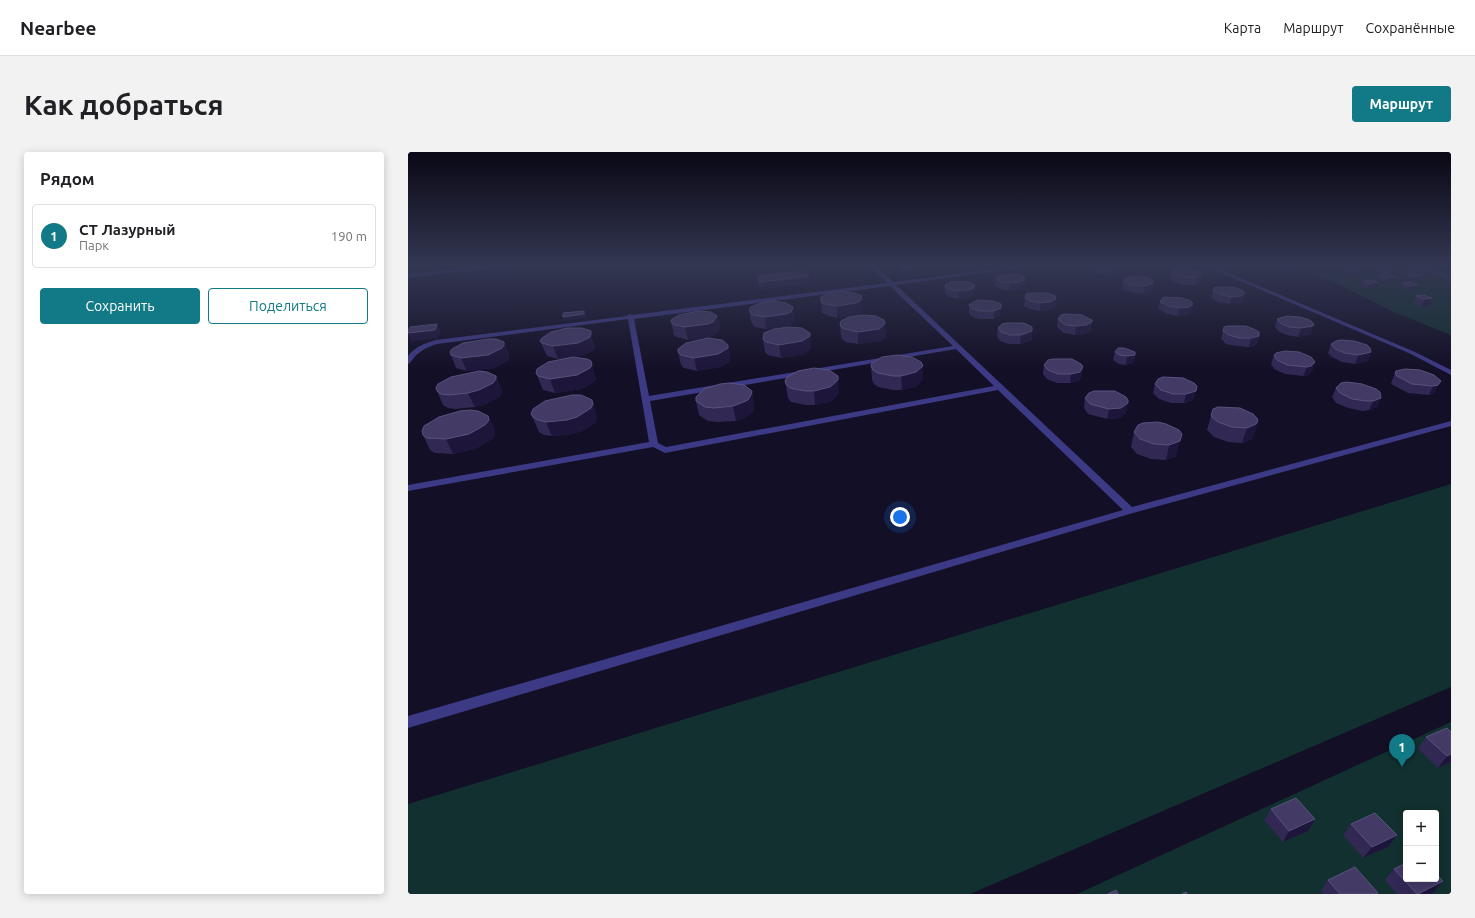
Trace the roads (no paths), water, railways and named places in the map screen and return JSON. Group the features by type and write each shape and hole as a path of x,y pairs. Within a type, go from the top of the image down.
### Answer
{"street":[{"path":"408,362 413,353 420,348 436,342 755,301"},
{"path":"908,301 1130,510"},
{"path":"1289,301 1413,353 1451,373"},
{"path":"630,316 654,444"},
{"path":"646,400 958,348"},
{"path":"408,488 654,444 665,450 1000,387"},
{"path":"408,722 1130,510 1451,423"}],"place":[{"name":"СТ Лазурный","path":"1402,767"}]}
